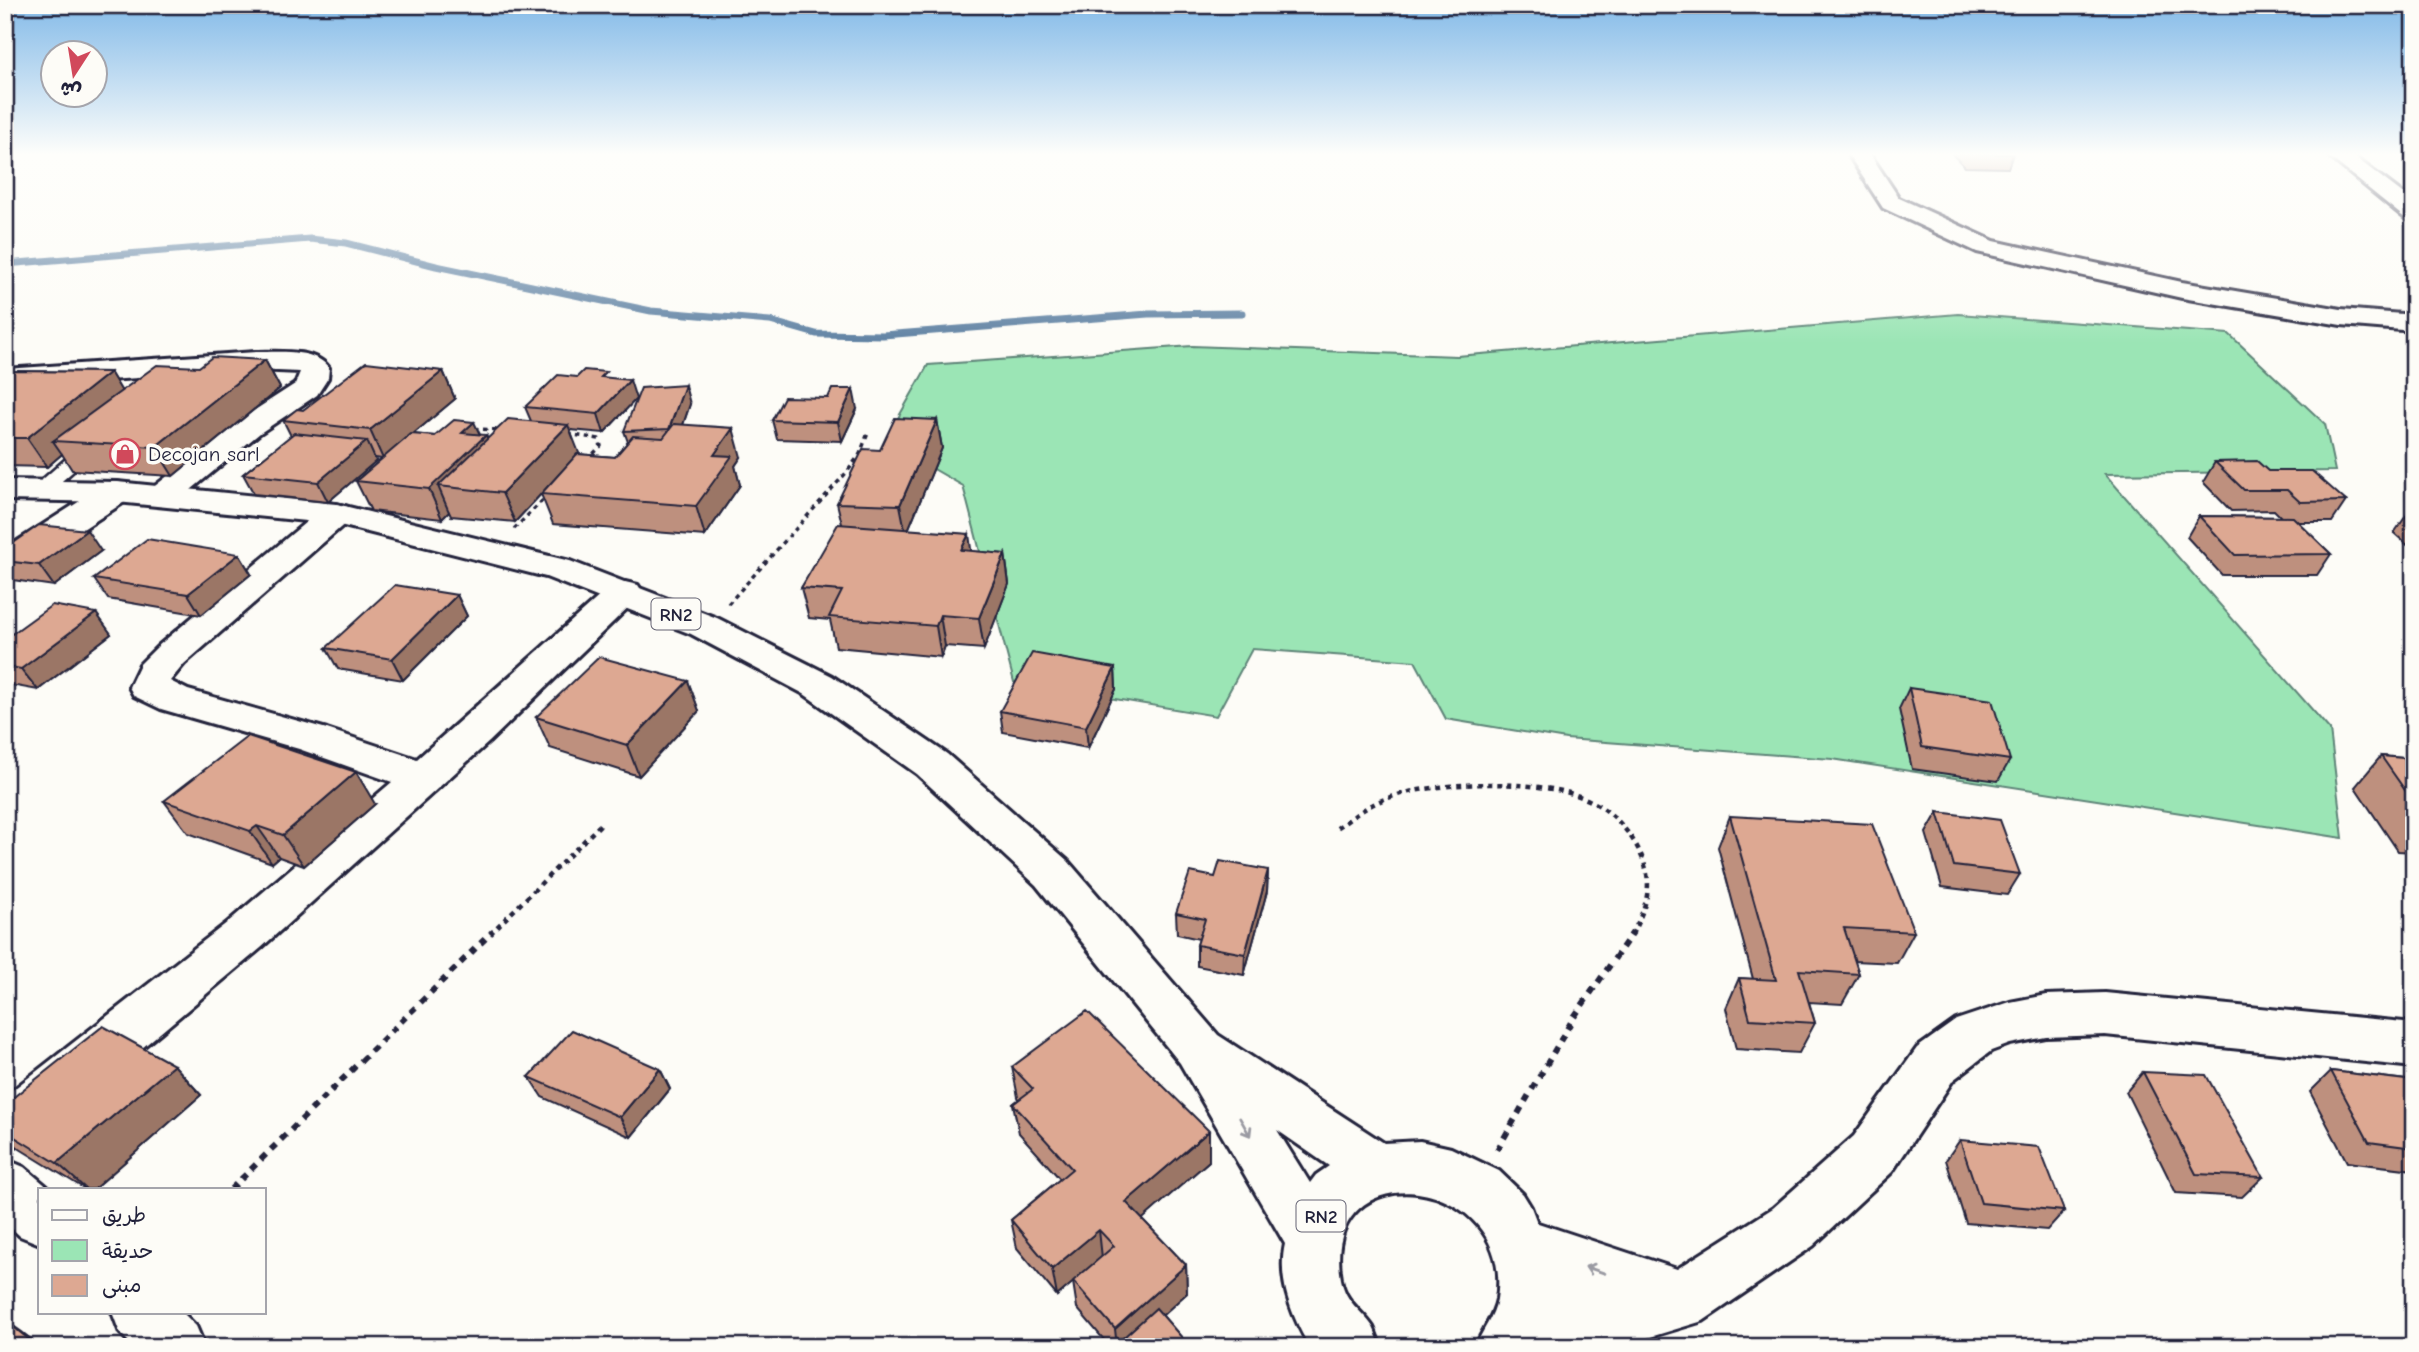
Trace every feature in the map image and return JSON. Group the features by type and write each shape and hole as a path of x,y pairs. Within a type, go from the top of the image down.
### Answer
{"street":[{"path":"1918,217 2003,252 2273,306 2379,322 2414,323"},
{"path":"5,378 256,360 308,363 315,368 313,379 307,388 249,427 163,496"},
{"name":"RN2","path":"23,490 117,492 336,514 558,569 705,626 818,685 932,764 1052,873 1198,1047 1312,1237"},
{"path":"5,564 117,492"},
{"path":"336,514 171,655 154,673 148,687 175,700 313,739 423,777"},
{"path":"5,1128 188,984 423,777 625,593"},
{"path":"1511,1338 1682,1300 1793,1227 1873,1154 1935,1064 1974,1035 2010,1023 2046,1016 2105,1014 2413,1046"},
{"name":"RN2","path":"1198,1047 1376,1168"},
{"name":"RN2","path":"1351,1347 1341,1339 1320,1306 1310,1272 1312,1237 1325,1206 1347,1182 1376,1168 1410,1164 1444,1171 1476,1188 1503,1212 1520,1245 1528,1280 1511,1338"},
{"path":"5,1185 38,1215"},
{"path":"1520,1245 1682,1300"},
{"path":"143,1314 175,1347"}],"lane":[{"path":"159,386 183,367"},
{"path":"23,490 102,437"}],"path":[{"path":"464,430 502,430"},
{"path":"565,433 599,439 601,446 584,462"},
{"path":"705,626 744,588 847,472 860,454 868,433"},
{"path":"490,553 548,495"},
{"path":"1337,828 1361,810 1395,795 1488,785 1521,784 1559,789 1593,801 1618,820 1634,840 1648,873 1649,885 1641,917 1574,1016 1476,1188"},
{"path":"232,1188 602,823"}],"green space":[{"path":"1958,314 2229,334 2325,424 2335,471 2105,474 2330,730 2343,838 1832,759 1566,739 1446,719 1415,661 1252,649 1216,716 1014,682 963,486 885,441 928,365 1192,346 1457,356"}],"building":[{"path":"212,357 265,360 155,447 53,441 157,365 199,367"},
{"path":"366,362 443,371 370,430 283,420 297,409 303,410"},
{"path":"584,370 606,372 601,377 630,380 598,414 525,407 558,375 577,377"},
{"path":"5,371 110,372 27,438 5,438"},
{"path":"685,385 669,429 624,431 641,388"},
{"path":"832,389 853,389 838,422 772,420 784,397 828,398"},
{"path":"895,418 937,420 900,505 837,503 863,449 880,450"},
{"path":"508,419 568,425 502,493 438,486"},
{"path":"454,420 474,422 462,433 486,435 429,489 356,481 411,434 435,436"},
{"path":"674,424 733,428 714,455 732,456 696,506 541,494 577,454 615,457 633,436 663,438"},
{"path":"294,433 367,441 318,482 243,474"},
{"path":"2257,461 2268,471 2312,471 2346,501 2300,502 2287,490 2244,490 2215,462"},
{"path":"2199,516 2293,517 2331,554 2235,555"},
{"path":"838,524 969,534 961,550 1005,554 979,618 940,615 936,626 829,617 842,591 801,588"},
{"path":"39,525 87,530 39,565 5,561 5,549"},
{"path":"147,539 239,554 188,594 94,579"},
{"path":"395,585 457,595 392,659 326,648"},
{"path":"52,605 96,613 21,669 5,666 5,639"},
{"path":"1032,653 1115,668 1086,727 1000,711"},
{"path":"599,657 688,681 627,745 536,717"},
{"path":"1909,688 1992,700 2010,760 1922,747"},
{"path":"248,736 356,772 283,835 257,826 250,831 164,801"},
{"path":"2381,756 2414,759 2414,803"},
{"path":"1938,812 2000,820 2020,874 1954,866"},
{"path":"1730,816 1872,824 1914,932 1844,928 1859,974 1799,970 1815,1023 1750,1019 1739,978 1776,980"},
{"path":"1220,861 1268,870 1245,954 1197,945 1205,919 1176,913 1190,872 1215,877"},
{"path":"1087,1011 1209,1131 1126,1202 1186,1265 1115,1329 1073,1281 1114,1246 1099,1230 1052,1269 1011,1220 1072,1169 1013,1104 1033,1089 1012,1067"},
{"path":"103,1026 174,1065 57,1163 5,1131 5,1104"},
{"path":"572,1030 660,1069 620,1117 529,1077"},
{"path":"2331,1071 2414,1081 2414,1148 2369,1142"},
{"path":"2143,1072 2206,1075 2263,1177 2196,1174"},
{"path":"1960,1140 2039,1147 2064,1211 1981,1203"},
{"path":"1156,1308 1190,1347 1113,1347"},
{"path":"5,1320 38,1347 5,1347"}],"waterway":[{"path":"5,264 310,239 346,243 436,266 651,311 770,321 816,334 883,335 1148,314 1242,313"}],"place":[{"name":"Decojan sarl","path":"125,454"}]}
